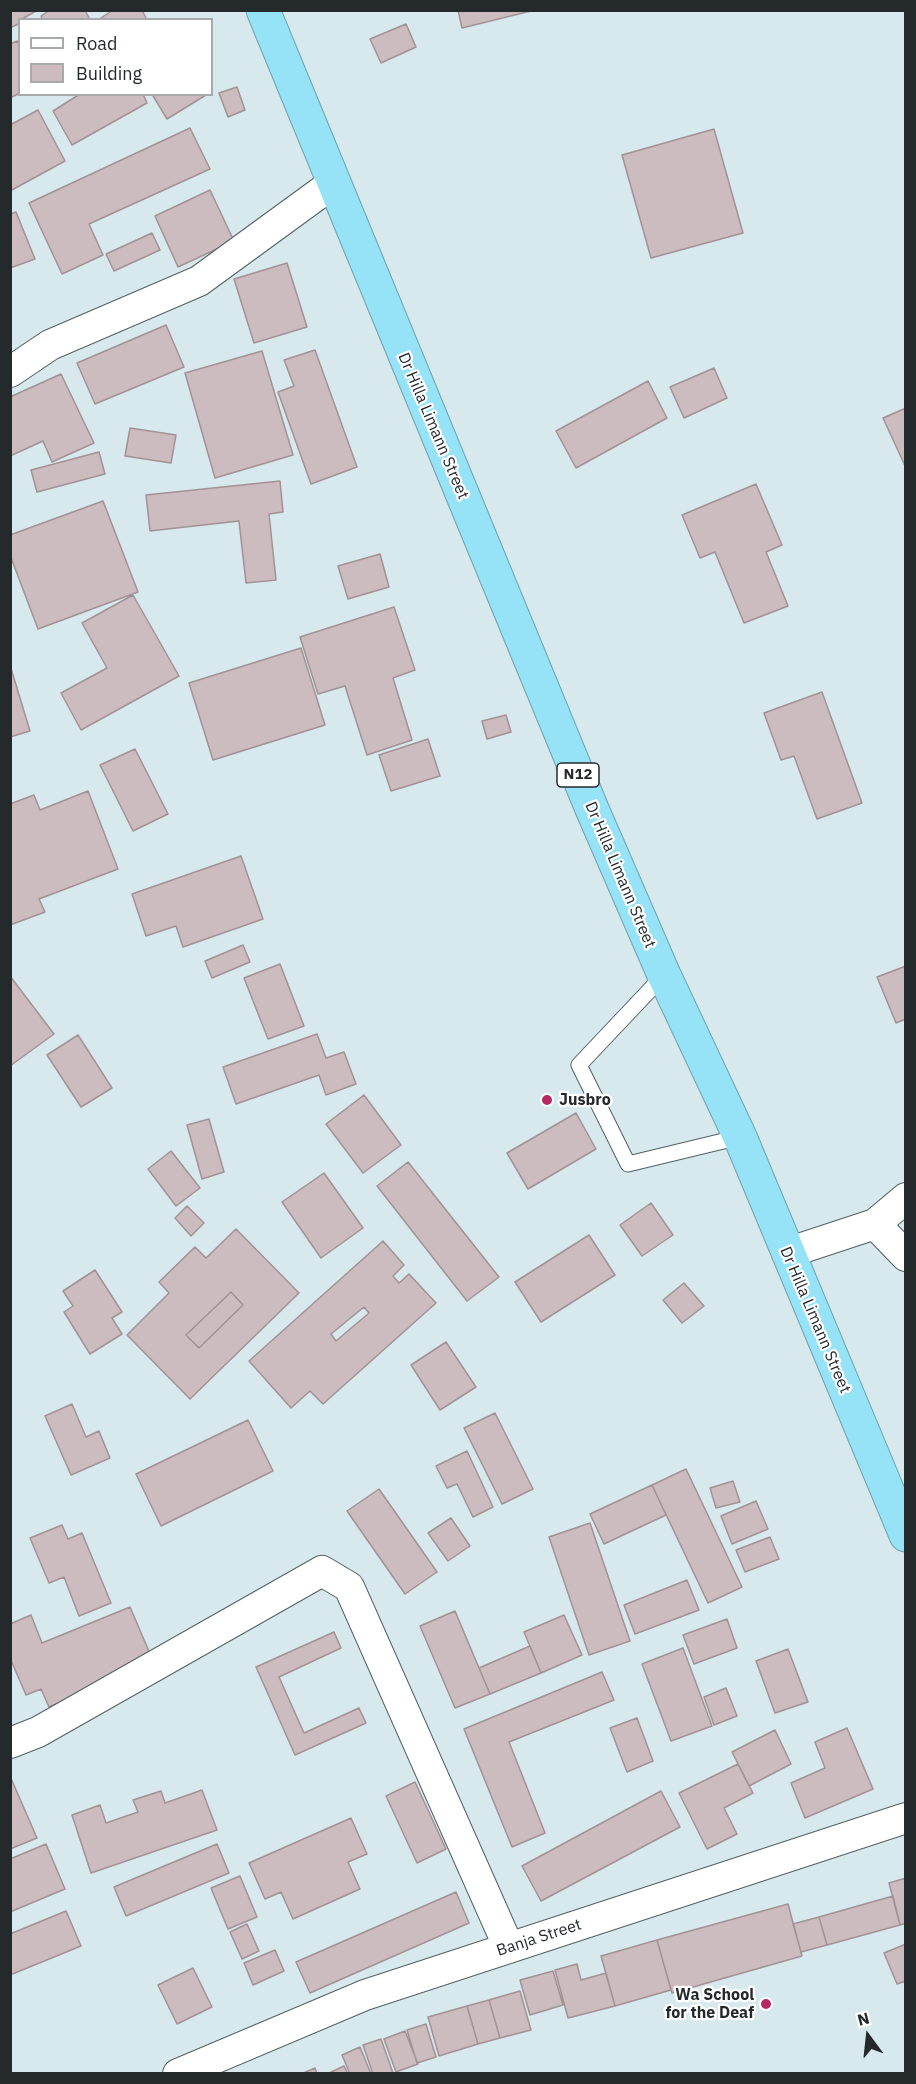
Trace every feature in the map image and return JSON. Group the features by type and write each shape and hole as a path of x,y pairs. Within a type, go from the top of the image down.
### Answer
{"highway":[{"name":"Dr Hilla Limann Street","path":"263,10 332,184 664,975 740,1137 906,1535"}],"street":[{"path":"10,372 50,345 199,281 332,184"},
{"path":"787,1253 875,1224 906,1198"},
{"path":"875,1224 906,1256"},
{"path":"10,1743 38,1732 322,1571 349,1587 509,1948"},
{"name":"Banja Street","path":"178,2073 365,1995 906,1818"}],"lane":[{"path":"664,975 579,1065 628,1164 740,1137"}],"building":[{"path":"10,10 38,10 24,18 18,18 18,24 10,28"},
{"path":"50,10 85,10 89,18 42,18 41,16"},
{"path":"113,10 142,10 146,18 101,18"},
{"path":"458,10 531,10 531,11 462,28"},
{"path":"406,24 416,47 381,63 370,39"},
{"path":"17,41 18,43 18,94 10,98 10,44"},
{"path":"237,87 245,110 228,117 219,93"},
{"path":"77,96 144,96 147,103 72,145 53,111"},
{"path":"153,96 204,96 167,119"},
{"path":"38,110 65,161 10,191 10,125"},
{"path":"190,128 210,169 89,224 103,255 62,274 29,203"},
{"path":"714,129 743,233 651,258 622,155"},
{"path":"210,190 234,241 178,267 155,216"},
{"path":"16,212 35,259 10,268 10,214"},
{"path":"152,233 160,250 114,271 106,254"},
{"path":"287,263 307,327 254,343 234,279"},
{"path":"166,325 184,367 95,404 77,363"},
{"path":"315,350 357,467 311,484 278,392 294,386 284,360"},
{"path":"262,351 293,455 215,478 185,373"},
{"path":"714,368 727,398 684,418 670,387"},
{"path":"61,374 94,443 52,462 43,441 10,456 10,397"},
{"path":"648,381 667,418 576,468 556,431"},
{"path":"906,408 906,468 883,418"},
{"path":"130,428 176,435 171,463 125,456"},
{"path":"99,452 105,474 37,492 31,470"},
{"path":"280,481 283,512 269,514 276,580 246,583 239,521 150,531 146,495"},
{"path":"756,484 782,545 766,552 788,606 744,623 715,552 700,558 682,515"},
{"path":"103,501 138,592 38,629 10,555 10,535"},
{"path":"380,554 389,587 348,599 338,566"},
{"path":"133,595 179,676 81,730 61,693 107,668 82,623"},
{"path":"394,607 415,670 393,678 412,740 367,755 345,686 318,694 300,637"},
{"path":"301,648 325,725 213,760 189,683"},
{"path":"10,665 30,731 10,737"},
{"path":"822,692 862,803 817,819 794,756 781,760 764,713"},
{"path":"506,715 511,732 487,739 482,721"},
{"path":"428,739 440,776 391,791 379,755"},
{"path":"135,749 168,814 133,831 100,765"},
{"path":"88,791 118,869 39,899 45,912 10,925 10,804 34,795 40,810"},
{"path":"241,856 263,919 183,947 176,926 146,936 132,894"},
{"path":"243,945 250,962 212,978 205,961"},
{"path":"280,964 304,1026 268,1039 244,978"},
{"path":"906,966 906,1019 896,1023 877,977"},
{"path":"10,976 54,1034 10,1066"},
{"path":"317,1034 326,1058 344,1052 356,1084 326,1095 319,1075 236,1104 223,1067"},
{"path":"78,1035 112,1088 81,1107 47,1055"},
{"path":"364,1095 401,1145 363,1173 326,1124"},
{"path":"576,1113 596,1149 528,1189 507,1153"},
{"path":"209,1119 224,1172 202,1179 187,1125"},
{"path":"171,1151 200,1188 176,1206 148,1169"},
{"path":"408,1162 499,1277 467,1301 377,1186"},
{"path":"324,1173 363,1228 321,1258 282,1202"},
{"path":"651,1203 673,1235 642,1256 620,1225"},
{"path":"187,1206 204,1223 191,1236 175,1218"},
{"path":"236,1229 299,1293 190,1399 127,1335 169,1293 159,1282 195,1247 206,1258","holes":["231,1292 243,1305 199,1348 186,1335"]},
{"path":"589,1235 615,1275 541,1322 515,1282"},
{"path":"383,1241 404,1265 393,1276 399,1283 409,1274 436,1303 323,1404 310,1391 291,1408 249,1361","holes":["364,1307 369,1313 336,1341 331,1334"]},
{"path":"95,1270 122,1312 112,1318 122,1334 90,1354 64,1312 73,1306 63,1291"},
{"path":"684,1283 704,1306 682,1323 663,1300"},
{"path":"231,1292 243,1305 199,1348 186,1335"},
{"path":"446,1342 476,1387 440,1410 411,1365"},
{"path":"72,1404 86,1437 99,1431 110,1458 71,1475 45,1416"},
{"path":"495,1413 533,1489 502,1504 464,1428"},
{"path":"248,1420 273,1471 161,1526 136,1474"},
{"path":"467,1451 493,1507 473,1517 457,1484 447,1488 436,1466"},
{"path":"686,1469 742,1587 708,1603 652,1485"},
{"path":"733,1481 740,1502 716,1508 710,1488"},
{"path":"652,1485 666,1515 604,1544 590,1514"},
{"path":"379,1489 437,1572 405,1594 347,1511"},
{"path":"756,1501 768,1529 732,1544 721,1516"},
{"path":"451,1518 470,1546 448,1561 428,1533"},
{"path":"590,1523 630,1641 589,1655 549,1537"},
{"path":"62,1525 68,1539 82,1533 111,1603 79,1616 64,1577 49,1583 30,1538"},
{"path":"770,1537 779,1559 745,1572 736,1550"},
{"path":"687,1580 699,1610 635,1634 624,1605"},
{"path":"130,1607 154,1663 49,1707 41,1689 26,1695 10,1658 10,1624 31,1615 42,1643"},
{"path":"455,1611 490,1694 455,1708 420,1626"},
{"path":"564,1615 582,1655 541,1673 524,1632"},
{"path":"727,1619 737,1648 694,1664 683,1635"},
{"path":"334,1632 341,1648 279,1677 304,1733 359,1708 366,1723 295,1755 256,1667"},
{"path":"530,1646 541,1673 490,1694 479,1668"},
{"path":"683,1648 712,1726 671,1741 642,1664"},
{"path":"788,1649 808,1702 775,1713 756,1661"},
{"path":"602,1672 614,1700 509,1742 545,1833 512,1847 464,1729"},
{"path":"726,1688 737,1716 714,1725 704,1697"},
{"path":"637,1718 653,1761 627,1772 610,1728"},
{"path":"847,1728 873,1789 805,1818 791,1783 825,1768 815,1742"},
{"path":"775,1730 791,1764 749,1786 732,1752"},
{"path":"738,1764 753,1793 724,1808 737,1834 707,1849 679,1793"},
{"path":"10,1776 37,1838 10,1849"},
{"path":"415,1782 446,1849 417,1863 386,1796"},
{"path":"202,1790 217,1830 91,1873 72,1815 100,1805 106,1823 138,1812 133,1800 161,1791 165,1803"},
{"path":"661,1791 680,1827 541,1901 522,1866"},
{"path":"351,1818 367,1854 348,1862 360,1889 293,1919 281,1892 265,1899 249,1863"},
{"path":"46,1844 65,1889 10,1912 10,1859"},
{"path":"217,1844 229,1873 126,1916 114,1887"},
{"path":"240,1876 257,1917 228,1929 211,1888"},
{"path":"906,1878 906,1923 900,1925 889,1883"},
{"path":"456,1892 469,1923 310,1993 296,1962"},
{"path":"893,1896 900,1925 827,1945 819,1917"},
{"path":"788,1904 802,1956 672,1993 657,1940"},
{"path":"66,1911 81,1946 10,1975 10,1934"},
{"path":"819,1917 827,1945 801,1952 793,1924"},
{"path":"247,1924 259,1951 242,1959 230,1932"},
{"path":"657,1940 671,1990 615,2006 601,1956"},
{"path":"906,1944 906,1981 897,1984 884,1953"},
{"path":"275,1950 284,1971 253,1985 244,1963"},
{"path":"577,1964 581,1980 606,1973 615,2006 568,2018 555,1970"},
{"path":"193,1968 212,2007 177,2024 158,1985"},
{"path":"553,1971 563,2005 530,2015 520,1980"},
{"path":"520,1991 531,2030 500,2038 489,2000"},
{"path":"489,2000 500,2038 478,2044 467,2006"},
{"path":"467,2006 478,2044 439,2056 428,2017"},
{"path":"426,2024 436,2057 417,2063 407,2030"},
{"path":"405,2031 418,2064 396,2072 384,2039"},
{"path":"381,2039 393,2073 390,2074 373,2074 363,2045"},
{"path":"360,2047 371,2074 350,2074 342,2055"},
{"path":"344,2066 348,2074 327,2074"},
{"path":"315,2068 317,2074 301,2074"}],"place":[{"name":"Jusbro","path":"547,1100"},
{"name":"Wa School for the Deaf","path":"766,2004"}]}
